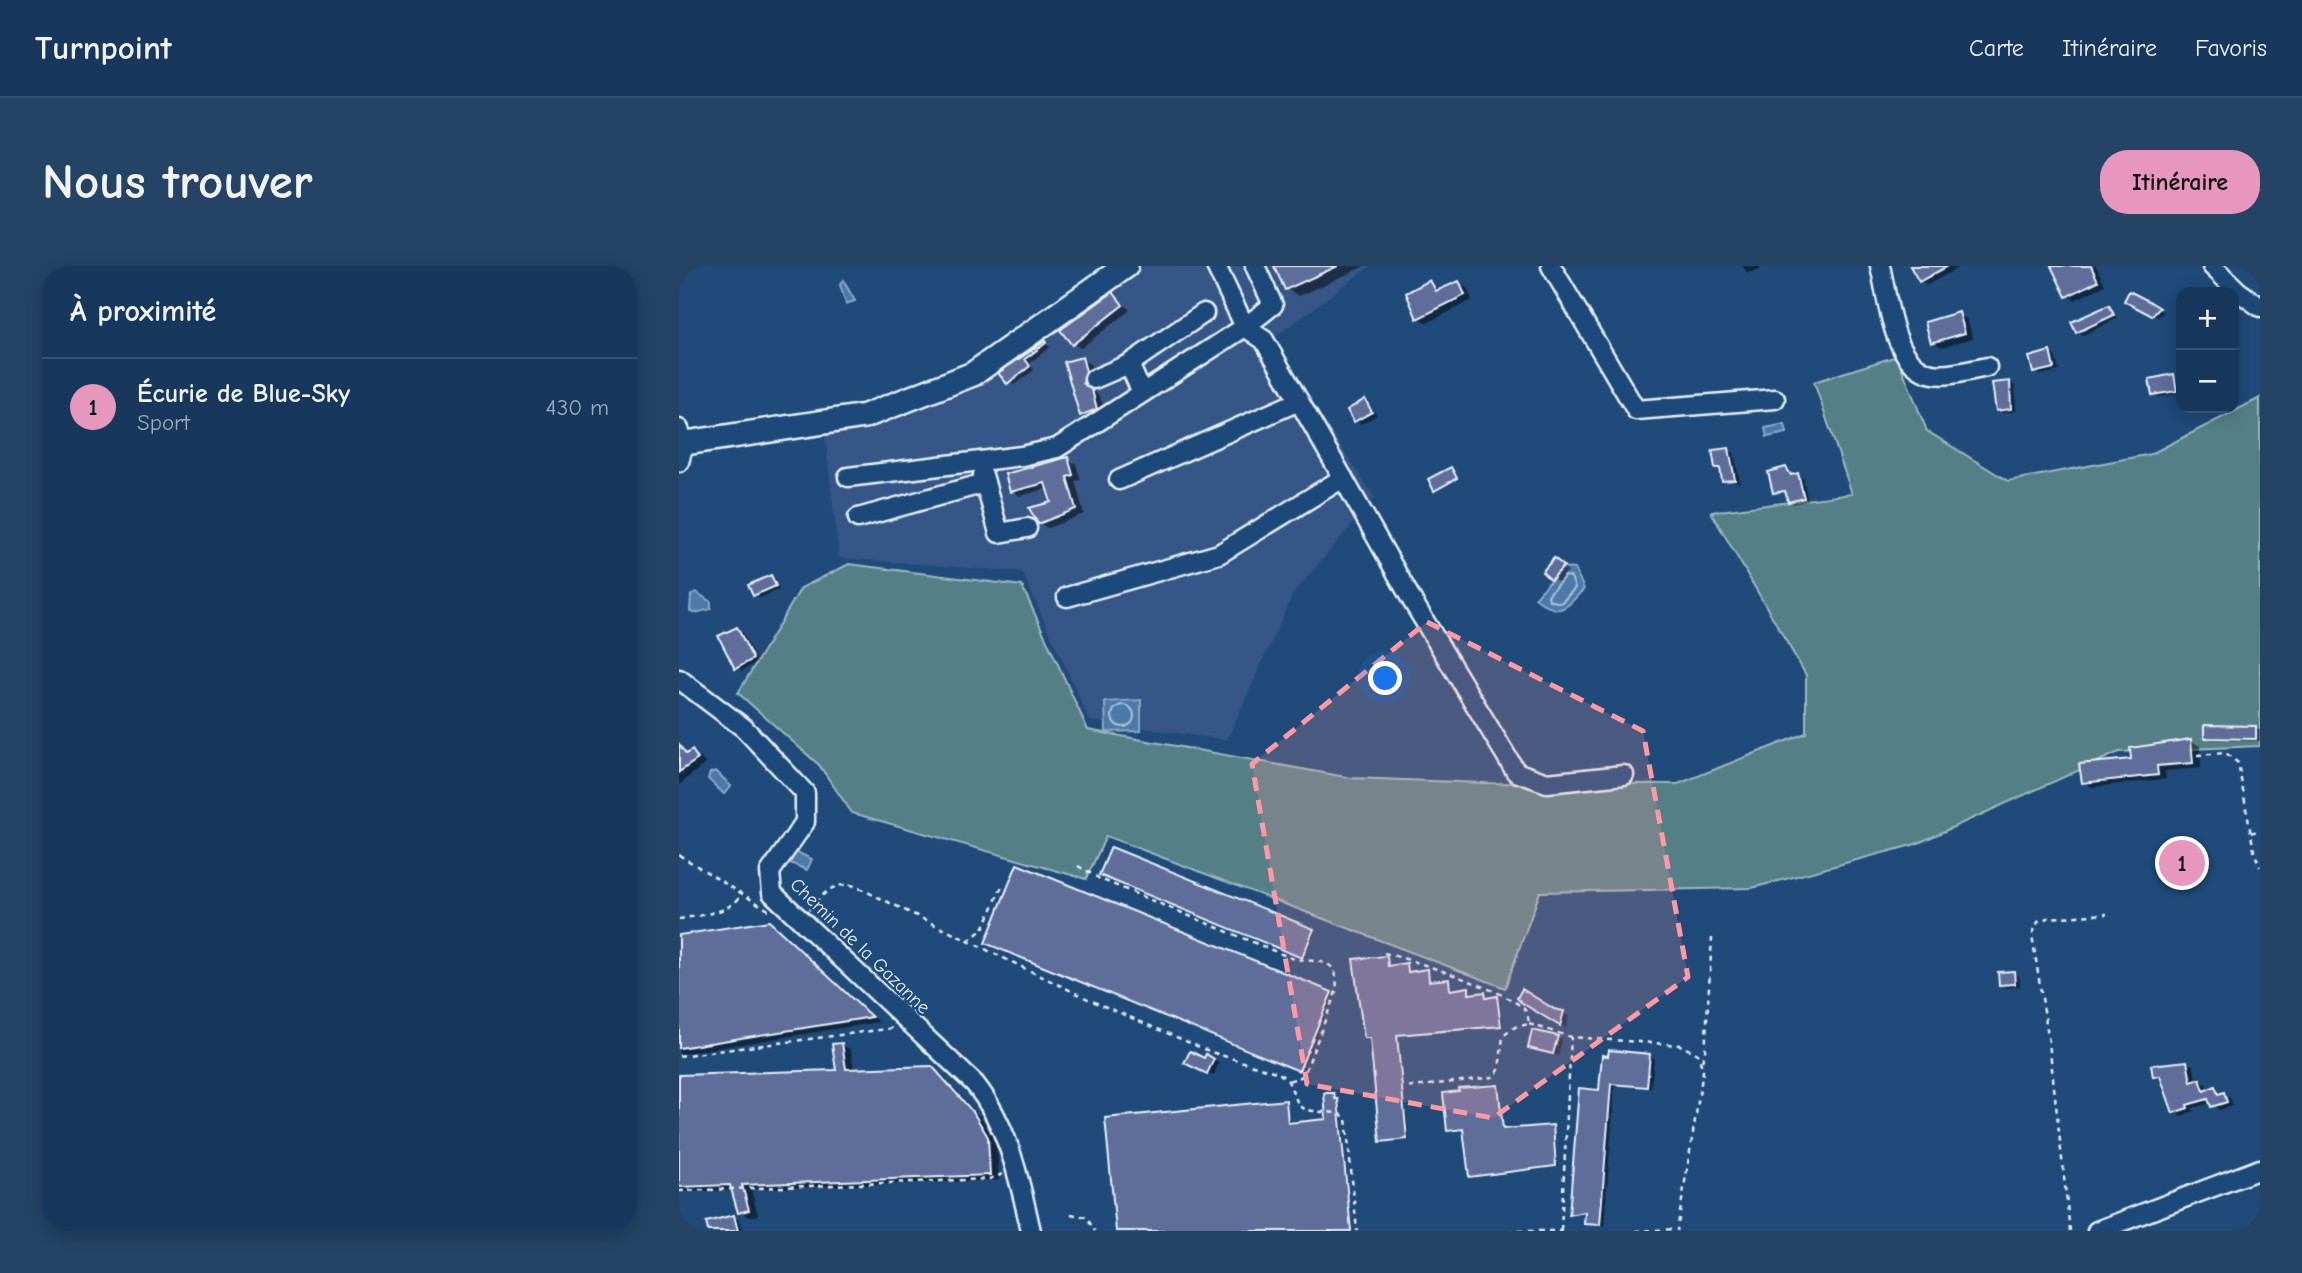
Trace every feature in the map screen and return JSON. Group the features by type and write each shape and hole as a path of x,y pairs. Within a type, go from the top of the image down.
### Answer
{"main road":[{"path":"680,445 865,416 973,374 1126,266"}],"street":[{"path":"1216,266 1245,327 1264,340 1413,602 1516,772 1547,783 1625,775"},
{"path":"848,477 979,461 1057,448 1245,327 1273,305 1255,266"},
{"path":"1551,266 1636,410 1775,399"},
{"path":"1880,266 1891,323 1900,346 1918,368 1932,374 1987,368"},
{"path":"2212,266 2260,307"},
{"path":"1094,379 1129,364 1205,313"},
{"path":"1129,364 1142,393"},
{"path":"1119,480 1299,401"},
{"path":"979,461 999,533 1027,528"},
{"path":"1067,597 1219,554 1343,478"},
{"path":"858,518 985,483"},
{"name":"Chemin de la Gazanne","path":"679,680 744,728 805,793 805,822 769,873 772,893 975,1084 994,1107 1017,1171 1031,1231"},
{"path":"2097,1231 2260,1169"}],"path":[{"path":"2197,755 2226,753 2238,763 2260,867"},
{"path":"2251,833 2260,830"},
{"path":"679,855 741,896 775,913 796,915 829,888 845,884 1090,1000 1229,1058 1279,1073 1288,1081 1294,1098 1307,1111 1338,1113 1346,1118 1357,1231"},
{"path":"1078,866 1100,879 1291,958 1323,961 1331,966 1337,982 1336,992 1305,1072 1301,1077 1288,1081"},
{"path":"968,941 983,929 1003,884"},
{"path":"679,919 720,910 736,902 741,896"},
{"path":"2070,1231 2049,1042 2032,935 2038,922 2047,918 2107,914"},
{"path":"1636,1231 1677,1230 1703,1071 1712,938"},
{"path":"1384,953 1429,966 1509,999 1522,1007 1529,1024"},
{"path":"679,1056 897,1028 907,1022"},
{"path":"1405,1088 1493,1077 1499,1070 1503,1036 1515,1027 1529,1024 1571,1037 1680,1045 1697,1054 1702,1061"},
{"path":"1508,1231 1563,1231 1571,1037"},
{"path":"679,1191 989,1179 1017,1171"},
{"path":"1071,1214 1086,1217 1095,1231"}],"highlighted area":[{"path":"1427,622 1643,731 1688,977 1493,1118 1307,1084 1252,764"}],"shaded area":[{"path":"1142,266 1370,266 1271,340 1375,498 1293,594 1227,740 1090,721 1022,572 839,558 825,434 970,387"}],"green space":[{"path":"1897,356 1927,431 2008,481 2151,454 2231,413 2239,413 2239,409 2260,398 2260,746 2119,752 1916,844 1752,888 1540,892 1505,988 1106,836 1086,879 852,813 819,765 738,693 801,588 849,564 1022,586 1088,730 1351,778 1485,783 1678,784 1806,733 1806,675 1711,512 1852,494 1814,382"}],"water":[{"path":"843,280 855,301 846,304 840,285"},
{"path":"1785,424 1787,433 1767,437 1765,428"},
{"path":"1562,568 1575,569 1584,589 1567,606 1551,608 1535,598"},
{"path":"696,592 711,602 711,609 695,613 690,611 691,595"},
{"path":"1141,700 1141,731 1106,732 1105,702"},
{"path":"716,771 731,786 724,794 708,779 710,773"},
{"path":"794,851 812,859 807,870 790,863"}],"building":[{"path":"1274,266 1338,266 1285,290"},
{"path":"1910,266 1948,266 1919,282"},
{"path":"2051,266 2091,266 2098,281 2066,297"},
{"path":"1430,280 1436,291 1459,281 1465,295 1417,319 1406,293"},
{"path":"2129,291 2160,308 2152,316 2124,301"},
{"path":"1113,292 1123,305 1072,345 1060,330"},
{"path":"2109,305 2114,315 2076,333 2071,322"},
{"path":"1959,312 1965,333 1931,343 1925,322"},
{"path":"1045,341 1046,343 1025,359 1030,366 1007,384 998,373"},
{"path":"2050,351 2054,368 2033,373 2029,357"},
{"path":"1082,357 1086,371 1083,383 1092,390 1097,409 1080,416 1064,362"},
{"path":"2174,374 2176,391 2152,395 2149,379"},
{"path":"2010,381 2011,409 1996,411 1992,383"},
{"path":"1365,399 1372,412 1354,422 1347,410"},
{"path":"1729,448 1735,480 1722,481 1720,468 1715,468 1712,450"},
{"path":"1068,457 1073,475 1067,477 1076,509 1038,524 1029,508 1051,502 1045,483 1010,492 1005,474"},
{"path":"1451,467 1457,478 1434,491 1428,479"},
{"path":"1786,467 1791,475 1798,473 1804,498 1788,502 1785,491 1773,493 1768,472"},
{"path":"1554,558 1564,566 1551,580 1542,572"},
{"path":"771,575 776,586 753,596 748,585"},
{"path":"737,627 753,659 735,669 718,636"},
{"path":"2204,725 2256,726 2256,739 2204,738"},
{"path":"2191,739 2193,763 2157,766 2158,775 2082,783 2079,764 2131,759 2130,748"},
{"path":"679,744 686,754 692,750 698,759 679,772"},
{"path":"1111,847 1314,929 1302,958 1099,875"},
{"path":"1017,864 1332,992 1299,1071 985,943"},
{"path":"769,921 872,1017 679,1048 679,935"},
{"path":"1387,956 1388,966 1407,963 1408,972 1428,969 1429,981 1449,979 1450,990 1469,987 1469,994 1485,992 1486,998 1497,996 1501,1026 1397,1035 1407,1139 1380,1142 1370,1038 1364,1038 1353,959"},
{"path":"2014,971 2015,984 1999,985 1998,972"},
{"path":"1522,989 1554,1009 1564,1011 1560,1026 1522,1003 1517,998"},
{"path":"1532,1030 1558,1036 1553,1054 1528,1048"},
{"path":"842,1043 846,1069 932,1066 973,1112 988,1137 990,1175 742,1185 749,1210 738,1213 730,1185 679,1187 679,1075 836,1070 832,1044"},
{"path":"1609,1050 1650,1054 1647,1087 1611,1084 1600,1225 1584,1224 1585,1212 1569,1215 1579,1088 1599,1090 1602,1055 1608,1056"},
{"path":"1190,1051 1204,1058 1206,1054 1214,1059 1207,1074 1184,1063"},
{"path":"2187,1061 2191,1082 2200,1079 2204,1091 2215,1086 2218,1094 2224,1092 2227,1102 2211,1107 2208,1099 2187,1105 2188,1108 2173,1113 2160,1076 2153,1077 2151,1065"},
{"path":"1498,1085 1503,1129 1553,1125 1556,1166 1469,1177 1463,1129 1447,1131 1443,1093 1459,1091 1458,1088"},
{"path":"1324,1093 1334,1093 1335,1099 1338,1099 1351,1231 1116,1231 1105,1118 1286,1100 1288,1123 1326,1119"},
{"path":"734,1215 738,1231 708,1231 706,1222"}],"place":[{"name":"Écurie de Blue-Sky","path":"2182,863"}]}
